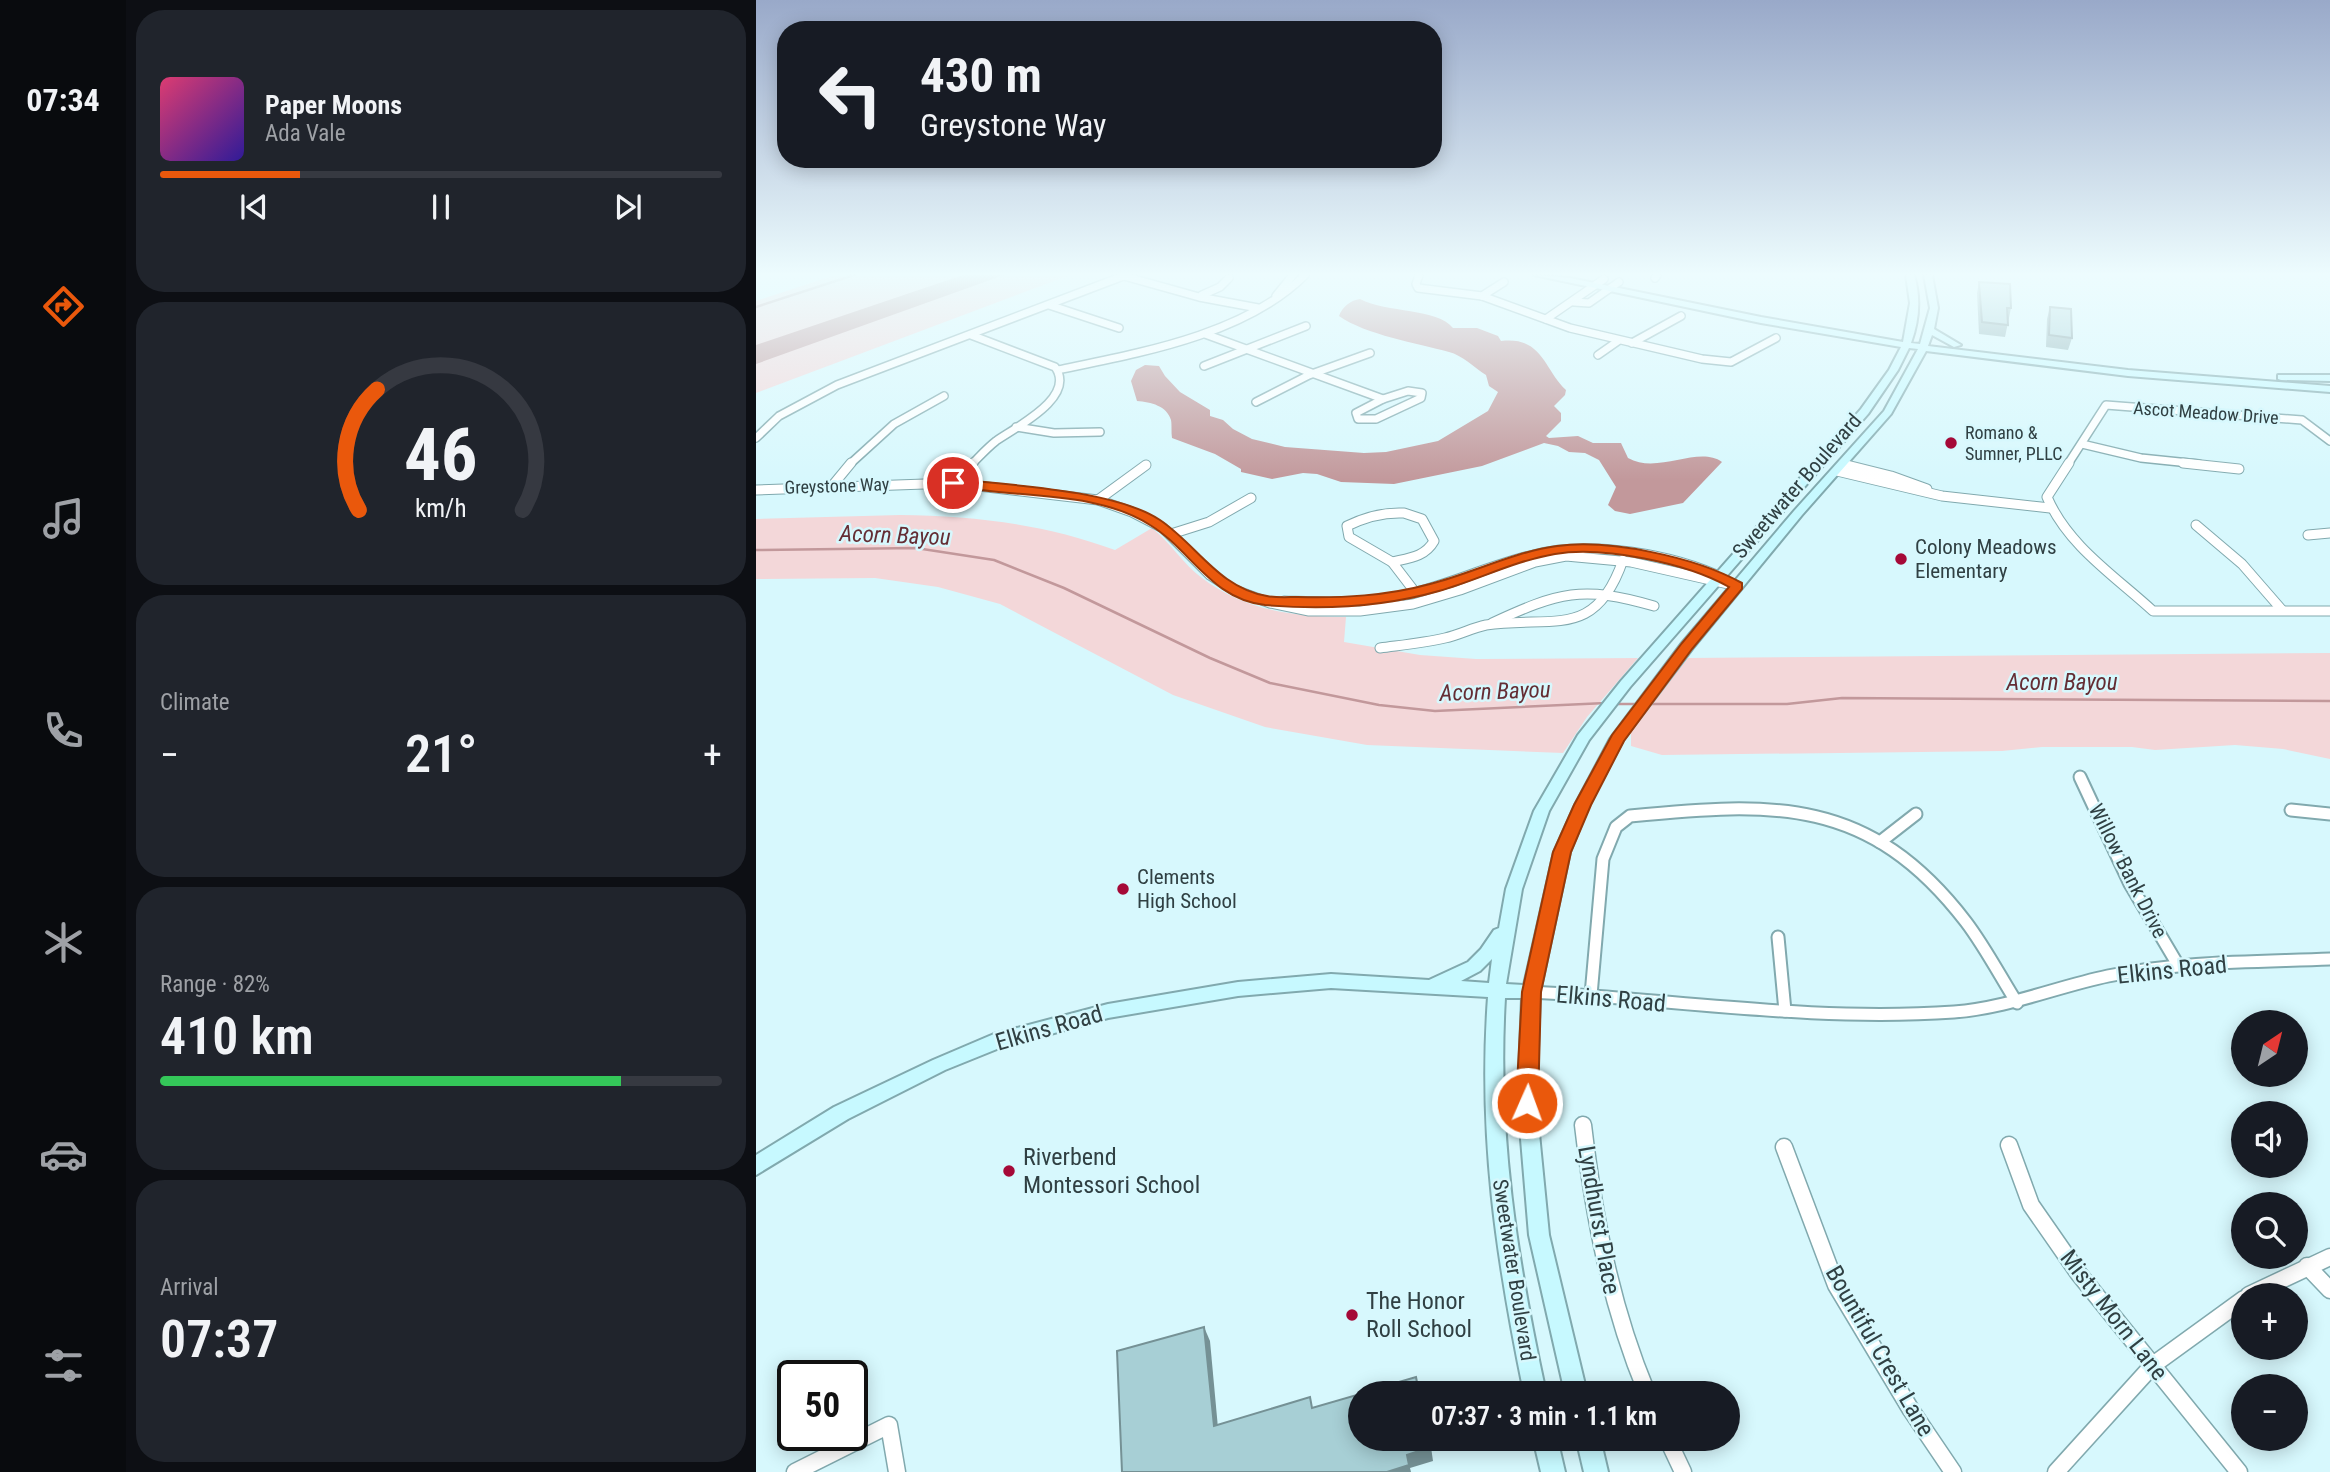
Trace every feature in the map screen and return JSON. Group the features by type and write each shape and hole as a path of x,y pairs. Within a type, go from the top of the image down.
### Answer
{"main road":[{"name":"Sweetwater Boulevard","path":"1532,1381 1515,1303 1503,1223 1494,1101 1495,989 1504,927 1526,850 1552,789 1584,737 1636,672 1866,407 1888,379 1906,344"},
{"name":"Sweetwater Boulevard","path":"1573,1381 1539,1235 1527,1103 1531,992 1562,852 1582,805 1617,739 1737,586 1888,412 1924,344"},
{"path":"1924,344 1957,345 2025,359"},
{"path":"1924,344 2025,359 2330,389"},
{"path":"2220,379 2330,378"},
{"path":"1866,407 1888,412"},
{"path":"1819,462 1840,467"},
{"path":"1428,986 1463,975 1477,966 1484,960 1504,927"},
{"name":"Elkins Road","path":"756,1166 841,1113 926,1071 994,1042 1108,1011 1238,989 1331,981 1531,992"},
{"path":"1548,1451 1553,1472"},
{"path":"1590,1451 1596,1472"}],"street":[{"path":"756,438 779,416 837,385 948,344"},
{"path":"993,344 1058,370 1171,344"},
{"path":"1227,344 1249,349 1309,375 1382,399 1408,391 1422,394 1420,398 1376,419 1358,419 1356,413 1382,399"},
{"path":"1244,344 1249,349"},
{"path":"1204,366 1262,344"},
{"path":"1598,355 1614,344"},
{"path":"1635,344 1702,359 1731,362 1765,344"},
{"path":"1256,402 1309,375 1370,353"},
{"path":"953,483 982,453 1058,395 1062,384 1058,370"},
{"path":"832,486 875,436 944,396"},
{"name":"Ascot Meadow Drive","path":"2082,444 2106,405 2302,420 2330,441"},
{"path":"1016,427 1054,433 1100,432"},
{"path":"2239,469 2154,460 2082,444 2048,497 2050,508 2076,540 2153,611 2330,611"},
{"path":"1098,500 1146,464"},
{"path":"1840,467 1903,490 1997,504 2050,508"},
{"name":"Greystone Way","path":"756,490 953,483 1098,500 1143,515 1171,534 1210,575 1240,593 1290,608 1418,602 1545,559 1566,556 1623,560 1716,579"},
{"path":"1171,534 1209,522 1251,498"},
{"path":"1392,562 1419,556 1432,547 1434,541 1422,519 1406,513 1388,513 1360,519 1347,526 1349,537 1392,562 1415,592"},
{"path":"2196,525 2235,556 2261,582 2282,610"},
{"path":"2308,535 2330,533"},
{"name":"Greystone Way","path":"1339,607 1415,592 1556,550 1600,548 1624,551 1737,586"},
{"path":"1488,625 1550,624 1581,618 1610,594 1618,582 1623,560"},
{"path":"1482,571 1490,579"},
{"path":"1380,648 1444,638 1488,625 1540,601 1582,594 1610,594 1654,606"},
{"name":"Willow Bank Drive","path":"2080,777 2130,884 2178,965"},
{"path":"1591,995 1603,859 1616,827 1630,816 1697,809 1791,810 1842,824 1880,842 1923,873 1966,922 2017,1003"},
{"path":"2291,810 2330,814"},
{"path":"1880,842 1916,814"},
{"path":"1778,937 1785,1011"},
{"name":"Elkins Road","path":"1531,992 1785,1011 1876,1014 1956,1012 2017,1003 2106,977 2178,965 2330,959"},
{"name":"Lyndhurst Place","path":"1583,1125 1602,1261 1619,1318 1643,1381"},
{"name":"Misty Morn Lane","path":"2009,1145 2031,1205 2079,1274 2238,1472"},
{"name":"Bountiful Crest Lane","path":"1784,1147 1836,1285 1911,1410 1953,1472"},
{"path":"2308,1266 2330,1257"},
{"path":"2308,1267 2330,1290"},
{"path":"2273,1283 2301,1269"},
{"path":"2056,1472 2153,1365 2231,1308"},
{"path":"795,1472 889,1425 897,1472"},
{"path":"1673,1451 1683,1472"}],"shaded area":[{"path":"756,344 887,344 756,393"},
{"path":"760,344 813,344 756,364 756,345"},
{"path":"1418,344 1525,344 1534,349 1566,390 1565,395 1554,406 1561,413 1561,421 1546,436 1549,438 1578,436 1593,443 1621,443 1628,458 1640,462 1701,457 1722,462 1683,503 1630,514 1615,511 1608,505 1616,487 1599,460 1585,453 1569,452 1544,443 1482,466 1394,484 1341,482 1317,474 1303,473 1272,479 1241,472 1241,469 1215,454 1172,438 1169,415 1153,404 1137,401 1131,381 1136,370 1145,365 1159,366 1180,392 1210,410 1210,416 1223,420 1252,439 1285,447 1386,452 1438,441 1488,411 1498,392 1489,386 1486,375 1449,352"},
{"path":"900,515 1009,523 1062,534 1115,550 1152,528 1202,578 1235,598 1270,610 1346,617 1344,642 1420,655 1476,659 1638,658 1587,717 1563,753 1367,745 1265,727 1173,695 1000,604 938,587 875,578 756,579 756,519"},
{"path":"2330,653 2330,759 2283,749 2235,745 2155,750 2132,747 2042,747 2002,751 1662,755 1631,746 1631,728 1688,658"}],"building":[{"path":"1204,1327 1214,1426 1310,1397 1312,1408 1348,1398 1348,1451 1419,1451 1407,1455 1409,1465 1387,1472 1122,1472 1117,1351"}],"waterway":[{"name":"Acorn Bayou","path":"756,550 916,548 994,560 1064,588 1210,658 1270,683 1379,705 1435,711 1606,703"},
{"name":"Acorn Bayou","path":"1648,704 1787,704 1842,698 2330,701"},
{"name":"Acorn Bayou","path":"1613,704 1641,704"}],"place":[{"name":"Romano & Sumner, PLLC","path":"1951,443"},
{"name":"Colony Meadows Elementary","path":"1901,559"},
{"name":"Clements High School","path":"1123,889"},
{"name":"Riverbend Montessori School","path":"1009,1171"},
{"name":"The Honor Roll School","path":"1352,1315"}],"route":[{"path":"953,483 1098,500 1143,515 1171,534 1210,575 1240,593 1264,600 1339,603 1380,599 1434,588 1518,559 1556,550 1580,548 1624,551 1679,564 1719,576 1737,586 1687,646 1617,739 1582,805 1562,852 1531,992 1527,1103"}]}
